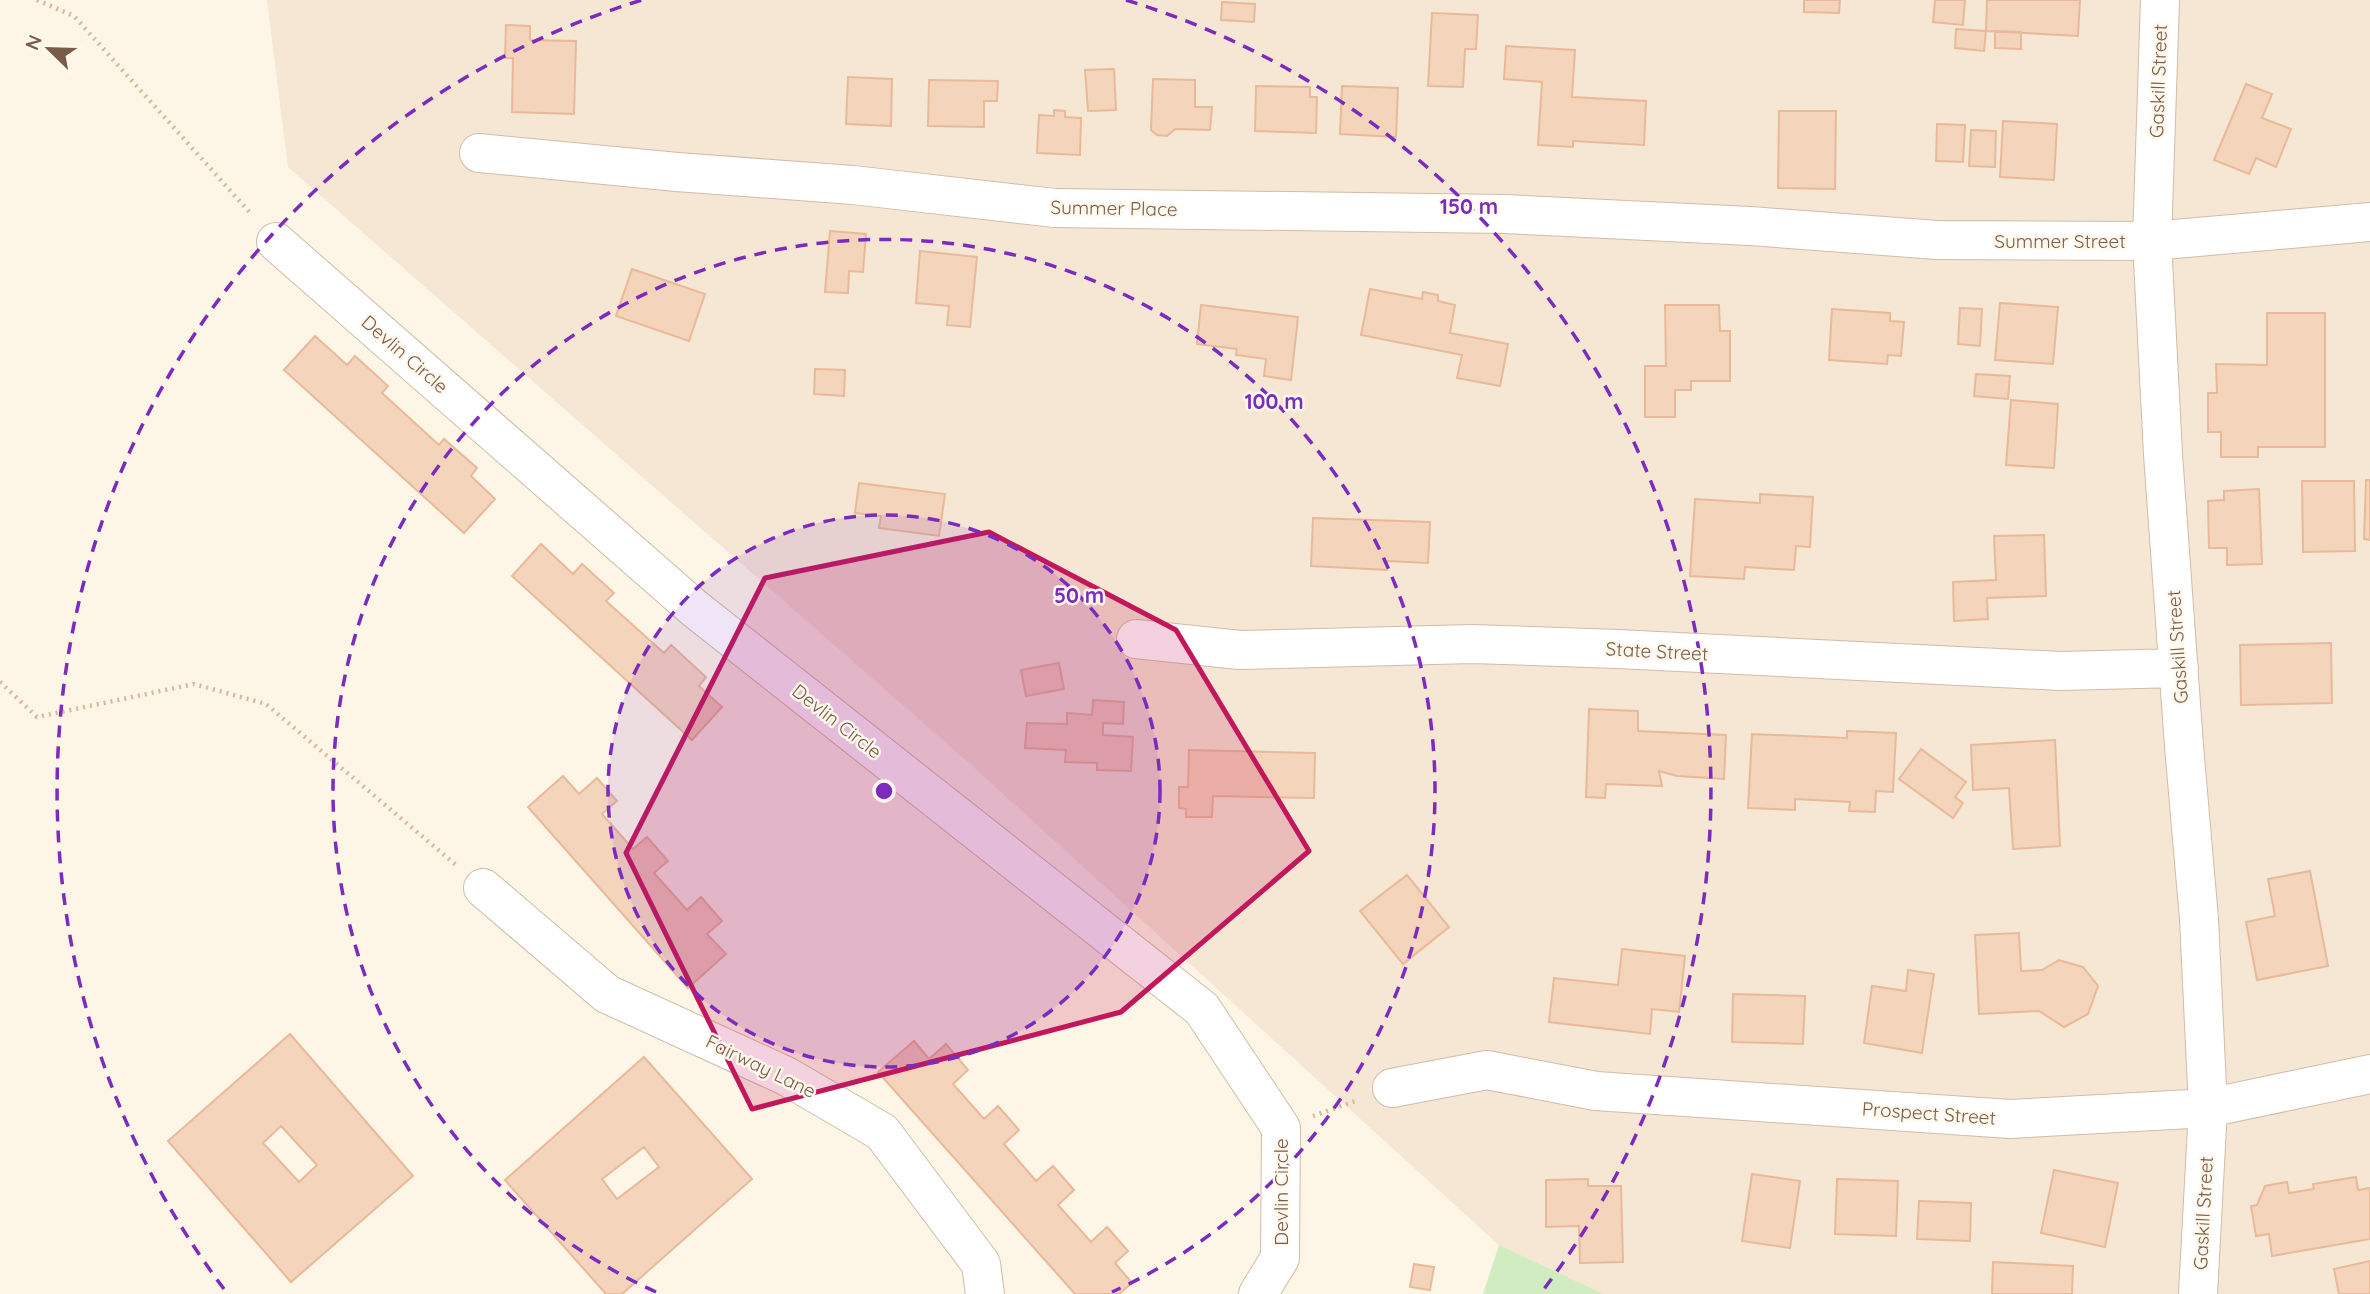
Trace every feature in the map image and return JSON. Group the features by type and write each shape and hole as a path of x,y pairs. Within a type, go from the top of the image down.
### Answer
{"street":[{"name":"Gaskill Street","path":"2160,0 2152,241 2163,454 2199,919 2208,1108 2199,1294"},
{"name":"Summer Place","path":"479,153 853,185 1055,208 1505,214 1750,226"},
{"name":"Summer Street","path":"1750,226 1937,240 2152,241 2370,222"},
{"name":"Devlin Circle","path":"275,242 694,608 1202,1009 1281,1128 1280,1258 1258,1294"},
{"name":"State Street","path":"1136,639 1240,650 1472,645 1618,649 2061,671 2179,668"},
{"name":"Fairway Lane","path":"483,888 607,994 786,1076 882,1132 981,1264 985,1294"},
{"name":"Prospect Street","path":"1392,1088 1487,1070 1596,1091 2010,1119 2208,1108 2370,1074"}],"path":[{"path":"37,0 74,16 275,242"},
{"path":"0,682 37,717 194,684 266,704 483,888"},
{"path":"1281,1128 1392,1088"}],"highlighted area":[{"path":"989,532 1176,630 1309,851 1121,1012 752,1109 626,853 765,578"}],"shaded area":[{"path":"267,0 2370,0 2370,1294 1604,1294 1499,1245 969,763 288,167"}],"green space":[{"path":"1499,1245 1604,1294 1483,1294"}],"building":[{"path":"1804,0 1840,0 1839,13 1804,12"},
{"path":"1935,0 1965,0 1963,25 1933,22"},
{"path":"1987,0 2080,0 2078,36 1986,31"},
{"path":"1222,2 1255,4 1254,22 1221,20"},
{"path":"1432,13 1478,15 1476,49 1465,49 1463,87 1428,86"},
{"path":"506,25 530,26 530,40 576,41 574,114 512,112 513,58 505,58"},
{"path":"1956,29 1986,31 1984,51 1955,48"},
{"path":"1995,31 2021,32 2021,49 1995,48"},
{"path":"1506,46 1575,50 1572,97 1646,101 1644,145 1573,141 1573,147 1538,145 1542,82 1504,79"},
{"path":"1114,69 1116,110 1088,111 1085,70"},
{"path":"848,77 892,79 891,126 846,124"},
{"path":"1153,79 1195,80 1195,107 1212,107 1210,130 1175,129 1167,136 1157,135 1151,130"},
{"path":"929,80 998,81 997,101 984,101 984,127 928,126"},
{"path":"2246,84 2272,94 2262,118 2291,129 2276,167 2256,158 2249,174 2214,160"},
{"path":"1256,86 1310,87 1310,97 1317,97 1316,133 1255,131"},
{"path":"1342,86 1398,88 1396,137 1340,134"},
{"path":"1054,110 1065,111 1065,117 1081,118 1080,155 1037,153 1039,115 1054,116"},
{"path":"1779,111 1836,111 1835,189 1778,188"},
{"path":"2003,121 2057,124 2054,180 2000,177"},
{"path":"1937,124 1965,125 1963,162 1936,161"},
{"path":"1971,130 1996,131 1995,167 1969,166"},
{"path":"830,231 866,234 863,272 849,271 848,293 825,292"},
{"path":"920,251 977,257 970,327 947,325 949,306 916,303"},
{"path":"632,269 705,294 689,341 616,316"},
{"path":"1370,289 1422,299 1423,292 1438,295 1438,301 1455,305 1450,333 1508,344 1500,386 1457,378 1462,355 1361,335"},
{"path":"2000,303 2058,307 2053,364 1995,360"},
{"path":"1201,305 1298,317 1291,380 1264,376 1266,359 1236,355 1237,349 1197,344"},
{"path":"1665,305 1719,305 1720,331 1730,331 1730,381 1691,381 1691,390 1675,390 1675,417 1645,417 1645,366 1666,366"},
{"path":"1960,308 1982,309 1980,346 1958,344"},
{"path":"1832,309 1890,313 1890,321 1904,322 1901,356 1888,355 1887,364 1829,360"},
{"path":"2267,313 2325,313 2325,447 2258,447 2258,457 2221,457 2221,432 2208,432 2208,393 2217,393 2216,364 2267,365"},
{"path":"315,336 347,365 355,356 388,386 382,393 439,445 444,439 477,468 471,476 495,499 464,533 284,370"},
{"path":"815,369 845,370 844,396 814,394"},
{"path":"1976,374 2010,376 2008,399 1974,396"},
{"path":"2011,400 2058,404 2054,468 2006,465"},
{"path":"2366,480 2370,480 2370,540 2364,539"},
{"path":"2302,481 2354,481 2355,551 2303,552"},
{"path":"859,483 945,494 939,536 879,528 881,516 855,513"},
{"path":"2259,489 2262,564 2227,565 2227,548 2209,548 2208,501 2224,500 2224,491"},
{"path":"1760,494 1813,497 1810,547 1796,546 1794,570 1745,567 1744,579 1690,576 1695,499 1760,503"},
{"path":"1313,518 1430,522 1428,563 1387,561 1387,570 1311,566"},
{"path":"2044,535 2046,596 1987,598 1988,619 1954,621 1953,582 1996,580 1994,536"},
{"path":"541,544 573,574 582,564 614,593 606,601 664,653 671,645 706,677 699,686 722,707 692,740 512,576"},
{"path":"2331,643 2332,703 2241,705 2240,645"},
{"path":"1059,663 1064,689 1026,696 1021,670"},
{"path":"1093,700 1124,702 1123,724 1103,723 1103,735 1133,737 1131,771 1097,770 1097,763 1065,762 1066,750 1025,748 1027,723 1067,724 1067,713 1092,715"},
{"path":"1589,709 1638,711 1638,731 1726,735 1724,779 1677,776 1659,771 1662,786 1606,784 1605,798 1586,797"},
{"path":"1847,731 1896,733 1893,792 1876,791 1875,812 1849,811 1850,802 1795,799 1795,810 1748,808 1752,734 1847,738"},
{"path":"2055,740 2060,846 2013,849 2009,788 1973,790 1971,745"},
{"path":"1921,749 1966,782 1955,797 1963,803 1953,818 1899,779"},
{"path":"1189,750 1315,753 1314,798 1213,796 1212,817 1186,817 1186,809 1179,808 1179,787 1188,787"},
{"path":"563,776 579,794 597,778 617,801 602,814 633,849 647,837 668,861 654,873 687,910 701,897 722,921 707,934 726,954 688,988 528,807"},
{"path":"2310,871 2328,966 2257,980 2246,922 2275,916 2268,879"},
{"path":"1407,875 1449,927 1403,964 1360,911"},
{"path":"2019,933 2021,971 2042,970 2059,960 2083,967 2098,986 2088,1014 2064,1027 2039,1011 1979,1014 1975,935"},
{"path":"1622,949 1685,956 1679,1012 1652,1009 1650,1034 1549,1022 1554,978 1618,985"},
{"path":"1908,970 1934,974 1922,1053 1864,1043 1872,986 1906,991"},
{"path":"1733,994 1805,996 1803,1044 1732,1042"},
{"path":"290,1034 413,1176 291,1282 168,1141","holes":["281,1126 317,1165 299,1182 263,1143"]},
{"path":"914,1041 929,1059 946,1044 968,1070 953,1084 984,1119 998,1106 1019,1130 1004,1144 1036,1181 1053,1166 1074,1190 1058,1205 1091,1242 1107,1227 1128,1251 1115,1263 1132,1283 1119,1294 1075,1294 878,1072"},
{"path":"644,1057 752,1179 622,1294 606,1294 505,1180","holes":["644,1147 659,1167 617,1199 602,1179"]},
{"path":"2054,1170 2118,1183 2105,1247 2041,1233"},
{"path":"1752,1174 1800,1181 1790,1248 1742,1241"},
{"path":"2356,1177 2358,1190 2370,1188 2370,1239 2272,1256 2269,1234 2256,1236 2251,1206 2257,1205 2265,1186 2287,1182 2289,1193 2314,1189 2313,1184"},
{"path":"1588,1179 1588,1186 1621,1186 1623,1262 1580,1263 1579,1226 1546,1227 1546,1180"},
{"path":"1837,1179 1898,1181 1896,1236 1835,1234"},
{"path":"1919,1201 1971,1203 1970,1241 1917,1239"},
{"path":"2370,1261 2370,1294 2339,1294 2334,1269"},
{"path":"1993,1262 2073,1266 2072,1294 1992,1294"},
{"path":"1414,1264 1434,1267 1430,1290 1410,1287"}]}
